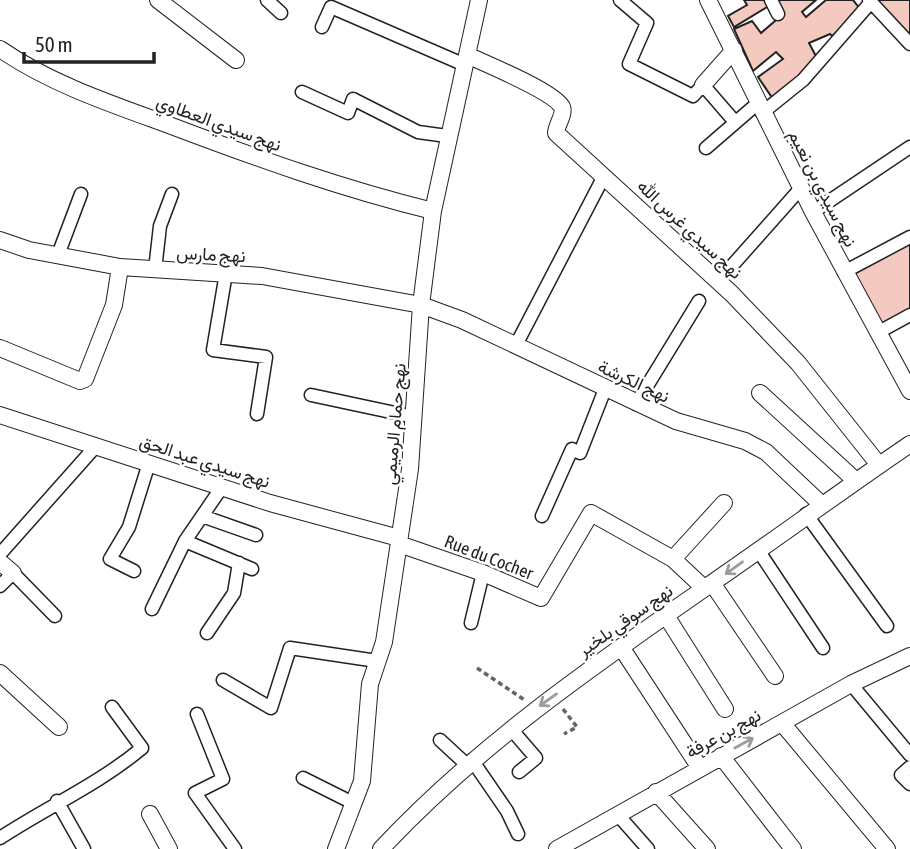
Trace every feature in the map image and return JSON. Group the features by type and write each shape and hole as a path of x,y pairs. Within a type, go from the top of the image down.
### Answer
{"street":[{"path":"158,0 236,60"},
{"path":"267,0 281,13"},
{"name":"نهج حمام الرميمي","path":"336,849 351,802 362,781 365,720 377,661 384,642 410,469 421,305 433,211 447,136 457,106 479,0"},
{"path":"620,0 647,23 629,64 693,96 734,50"},
{"name":"نهج سيدي بن نعيم","path":"708,0 800,188 910,391"},
{"path":"771,0 778,14"},
{"path":"706,148 736,122 803,79 870,1 910,44"},
{"path":"323,27 331,7 466,60"},
{"name":"نهج سيدي العطاوي","path":"0,48 55,81 144,116 278,166 367,195 433,211"},
{"name":"نهج سيدي غرس الله","path":"466,60 537,88 560,105 562,112 556,133 711,273 798,363 879,465"},
{"path":"703,85 736,122"},
{"path":"302,92 348,113 353,99 418,132 447,136"},
{"path":"813,212 910,147"},
{"path":"516,345 604,176"},
{"path":"730,268 800,188"},
{"path":"58,255 81,194"},
{"path":"155,270 160,226 172,194"},
{"path":"844,272 910,237"},
{"name":"نهج مارس","path":"0,240 29,250 120,267 226,272 421,305"},
{"path":"0,348 80,381 85,379 114,306 120,267"},
{"path":"226,272 213,350 267,357 257,414"},
{"path":"636,404 699,301"},
{"name":"نهج الكرشة","path":"421,305 516,345 676,421 745,441 766,452 821,504"},
{"path":"877,333 910,315"},
{"path":"542,516 572,449 580,453 605,389"},
{"path":"760,393 856,481"},
{"path":"311,395 414,417"},
{"name":"نهج سيدي عبد الحق","path":"0,415 399,541"},
{"name":"نهج سوقي بلخير","path":"381,849 470,763 536,708 806,514 910,444"},
{"path":"0,554 96,446"},
{"path":"134,571 110,559 129,527 149,463"},
{"path":"152,609 185,541 222,487"},
{"path":"673,559 724,503"},
{"name":"Rue du Cocher","path":"399,541 541,598 591,513 673,559 708,585 775,676"},
{"path":"806,514 887,626"},
{"path":"202,516 256,535"},
{"path":"185,541 252,569"},
{"path":"758,550 823,649"},
{"path":"0,562 55,616"},
{"path":"207,633 234,593 239,563"},
{"path":"0,586 13,573"},
{"path":"471,623 483,573"},
{"path":"665,614 725,709"},
{"path":"621,647 700,768"},
{"path":"223,680 271,708 290,648 377,661"},
{"name":"نهج بن عرفة","path":"557,849 851,684 910,656"},
{"path":"0,673 59,727"},
{"path":"851,684 910,755"},
{"path":"0,838 57,801 112,772 142,748 112,708"},
{"path":"197,714 223,779 195,793 235,849"},
{"path":"782,723 887,849"},
{"path":"511,729 536,758 519,772"},
{"path":"440,740 470,763 507,811 518,834"},
{"path":"721,756 793,849"},
{"path":"910,767 901,775 910,784"},
{"path":"303,778 351,802"},
{"path":"656,793 707,849"},
{"path":"57,801 84,849"},
{"path":"150,814 169,849"},
{"path":"618,815 648,849"},
{"path":"0,846 4,849"}],"path":[{"path":"477,668 536,708"},
{"path":"553,696 578,727 564,734"}],"building":[{"path":"744,0 770,0 772,4 734,27 728,16 747,5"},
{"path":"774,0 816,0 802,12 806,17 826,0 853,0 862,11 832,36 830,34 809,43 818,60 773,99 758,77 783,59 776,52 753,71 734,29 752,21 761,33 782,15"},
{"path":"873,0 910,0 910,41"},
{"path":"910,242 910,313 881,327 852,272"}]}
